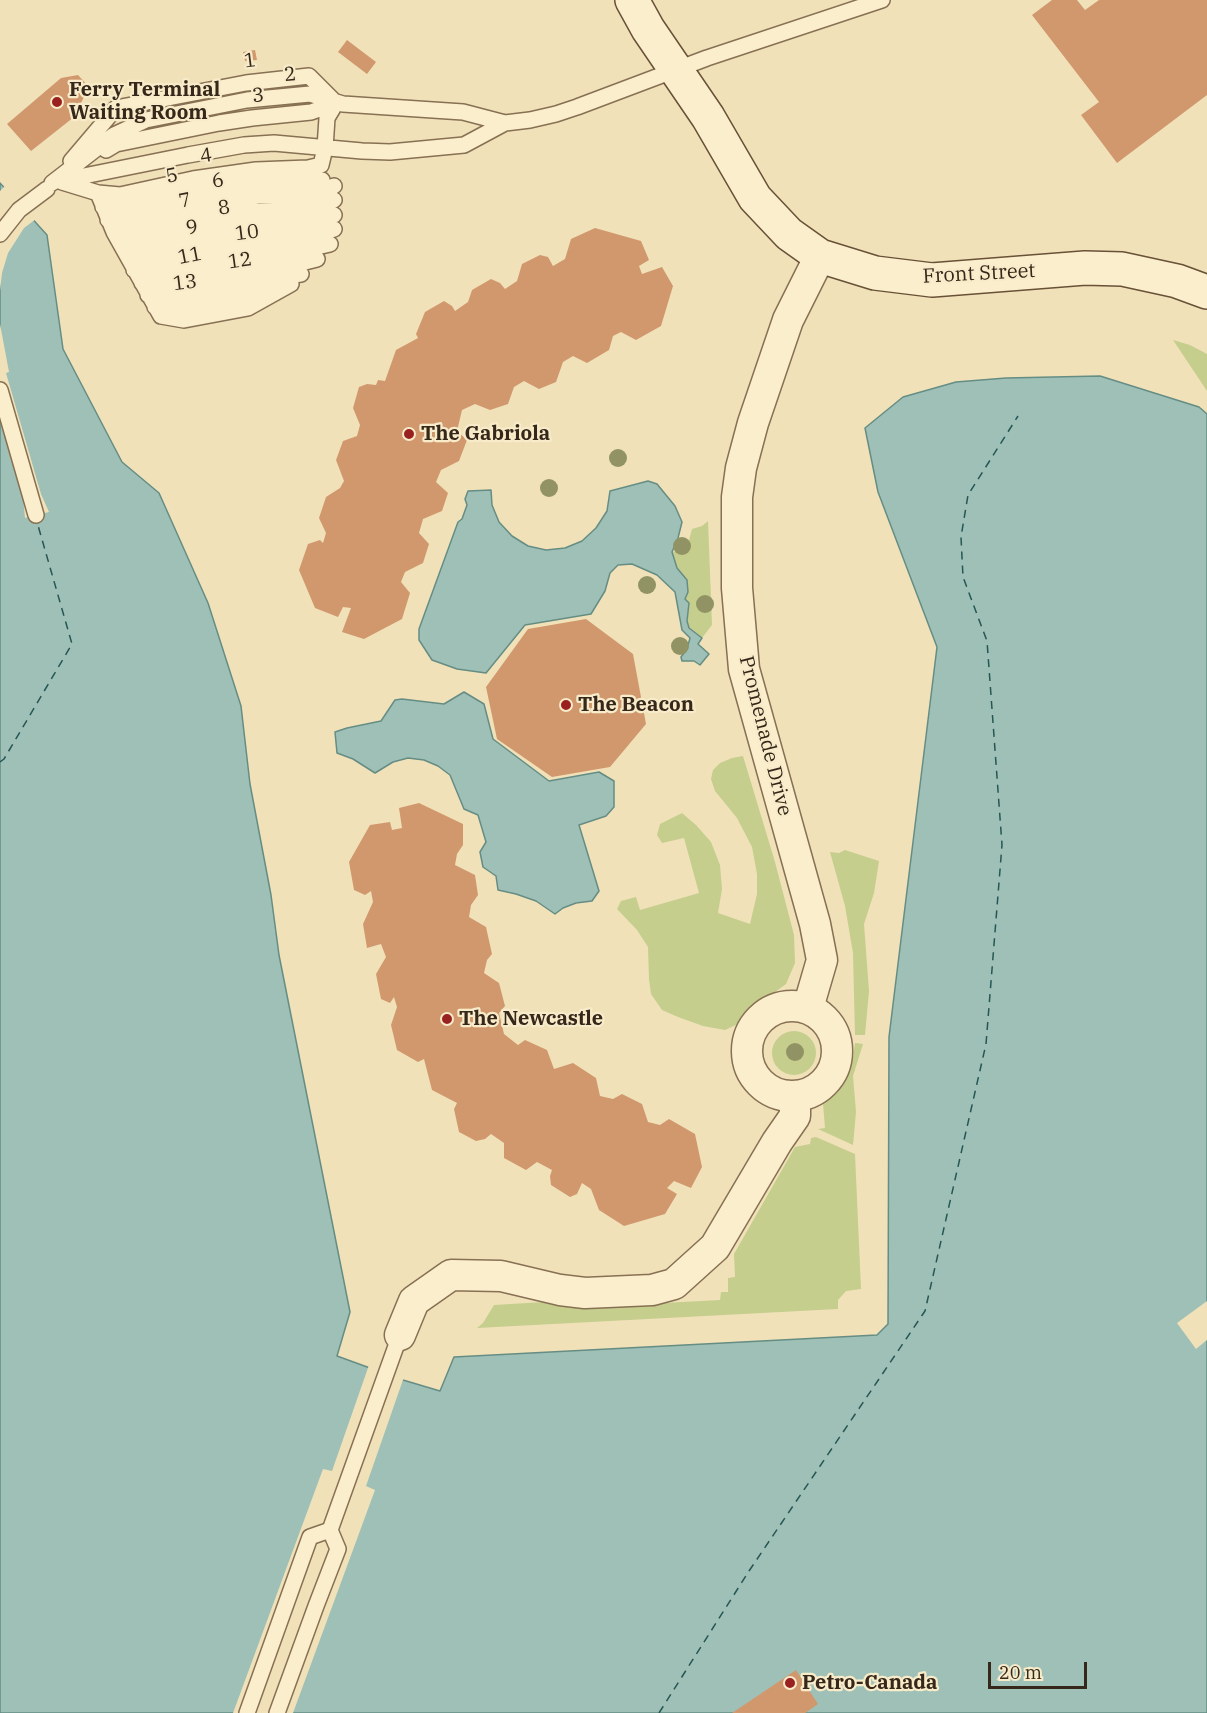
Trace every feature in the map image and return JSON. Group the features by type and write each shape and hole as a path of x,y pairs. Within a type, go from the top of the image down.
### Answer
{"street":[{"name":"Front Street","path":"632,0 648,29 708,117 755,198 789,234 820,256 875,273 932,280 1085,268 1122,269 1177,281 1207,291"},
{"name":"Promenade Drive","path":"808,1008 822,960 815,924 744,669 737,588 737,497 741,468 753,423 788,320 820,256"},
{"path":"793,1005 808,1008 821,1016 831,1028 836,1041 837,1056 833,1071 825,1083 813,1092 783,1096 757,1081 749,1068 746,1053 748,1039 754,1024 765,1014 793,1005"},
{"path":"395,1347 414,1301 451,1275 501,1276 560,1290 585,1293 652,1290 674,1284 715,1247 777,1142 795,1116 795,1096"}],"lane":[{"path":"128,257 59,181 244,145 274,143 390,152 464,145 505,123 556,114 675,70 882,0"},
{"name":"1","path":"50,186 116,108 246,82 309,76 336,103"},
{"path":"330,196 325,148 327,118 336,103 463,111 505,123"},
{"name":"3","path":"50,186 116,144 219,123 311,112 336,103"},
{"name":"4","path":"128,257 120,195 193,179 247,171 308,168 330,196"},
{"path":"0,234 19,210 50,186"},
{"name":"6","path":"128,257 132,220 258,196 314,194 330,196"},
{"name":"8","path":"128,257 145,245 242,226 315,221 330,196"},
{"name":"10","path":"128,257 158,270 243,254 308,249 330,244"},
{"name":"11","path":"128,257 164,282 237,269 317,259"},
{"name":"12","path":"128,257 171,294 218,285 296,279 248,308 184,320 128,257"},
{"path":"0,390 36,515"},
{"path":"277,1713 338,1549 330,1530 395,1347"},
{"path":"247,1713 310,1537 330,1530"}],"green space":[{"path":"1173,340 1190,345 1207,354 1207,391"},
{"path":"708,521 712,625 702,638 689,628 687,621 689,603 684,599 687,580 677,568 672,552 687,548 692,529"},
{"path":"743,756 794,935 795,963 786,984 746,1013 740,1023 725,1030 703,1026 662,1010 651,994 648,947 637,930 617,909 621,901 636,897 640,910 699,893 684,838 662,843 657,835 660,824 682,813 711,842 720,865 722,889 718,913 750,924 757,894 757,874 752,847 737,818 715,791 711,779 713,770 720,763"},
{"path":"845,850 879,861 874,893 864,924 869,991 865,1035 855,1035 853,953 845,906 830,852 839,853"},
{"path":"794,1031 803,1032 810,1037 815,1044 815,1062 810,1069 803,1074 794,1075 785,1074 778,1069 773,1062 772,1053 773,1044 778,1037 785,1032"},
{"path":"855,1043 863,1044 853,1076 856,1112 853,1145 818,1129 825,1128 823,1103 837,1093 846,1079"},
{"path":"816,1137 855,1154 861,1289 846,1291 838,1300 838,1309 477,1328 483,1323 494,1305 561,1301 569,1308 720,1300 721,1292 728,1292 728,1278 735,1277 734,1254 795,1147 810,1144 811,1138"}],"water":[{"path":"0,183 47,235 63,349 122,462 159,493 208,603 241,706 250,784 271,895 279,955 350,1312 337,1356 440,1391 454,1357 877,1335 888,1324 889,1037 937,647 878,492 865,428 903,397 956,382 1006,378 1100,376 1199,407 1207,414 1207,1713 0,1713"},
{"path":"648,481 657,484 675,506 682,522 672,552 677,568 687,580 688,592 685,599 689,603 687,621 689,628 702,638 698,644 709,654 700,665 694,661 682,661 681,657 687,649 690,638 682,630 675,592 657,575 632,564 618,565 610,573 605,591 591,614 525,625 486,673 457,669 432,660 419,640 419,629 458,522 462,519 467,505 465,499 468,491 491,490 492,505 499,522 512,536 528,546 546,550 565,548 582,541 596,528 607,511 610,491"},
{"path":"464,692 484,704 493,739 549,781 599,772 614,781 614,807 606,816 579,825 599,891 592,901 576,903 555,914 536,901 498,890 496,876 483,867 480,852 486,842 478,815 464,809 450,775 438,766 424,760 408,758 393,762 375,773 353,759 337,753 335,732 381,721 395,700 444,704"}],"pier":[{"path":"6,185 36,219 24,228 8,253 0,291 0,191"},
{"path":"0,324 9,372 6,373 41,494 49,512 25,518 23,497 0,420"},
{"path":"1207,1301 1207,1340 1196,1349 1177,1323"},
{"path":"369,1365 404,1377 366,1486 375,1490 293,1713 233,1713 323,1469 332,1471"}],"building":[{"path":"1052,0 1077,0 1085,10 1099,0 1207,0 1207,95 1117,163 1081,115 1099,102 1032,15"},
{"path":"347,40 376,62 367,74 338,52"},
{"path":"255,50 257,60 245,61 243,52"},
{"name":"Ferry Terminal Waiting Room","path":"78,75 89,87 74,117 31,151 7,124 61,78"},
{"name":"The Gabriola","path":"595,228 641,241 649,260 639,266 642,274 662,267 673,286 661,326 636,340 621,332 613,336 609,350 587,363 573,356 563,362 556,382 539,389 524,381 514,387 508,404 490,410 475,404 462,410 457,431 467,440 459,461 441,470 436,482 448,493 442,511 423,519 419,533 429,544 423,563 405,572 401,582 410,593 402,619 364,639 342,632 351,608 343,607 338,617 315,608 299,570 308,544 320,540 323,543 326,533 319,518 326,497 340,488 344,481 336,460 343,441 357,436 360,425 353,408 359,387 367,384 376,385 378,380 385,381 396,350 418,338 416,334 425,312 444,301 455,311 468,302 472,290 491,279 500,283 505,289 517,281 522,264 540,255 548,257 553,266 565,259 571,239"},
{"name":"The Beacon","path":"586,619 633,654 646,724 610,767 552,777 497,739 486,687 528,629"},
{"name":"The Newcastle","path":"419,803 463,824 463,845 457,854 455,865 475,875 478,895 471,905 469,917 486,927 492,954 487,960 484,973 499,983 505,1006 499,1013 504,1034 518,1045 525,1040 547,1050 554,1069 573,1063 596,1078 600,1096 613,1099 622,1094 642,1104 648,1122 660,1125 669,1119 695,1134 702,1167 691,1188 674,1181 667,1188 677,1194 665,1214 624,1226 599,1210 591,1189 582,1183 577,1194 570,1197 551,1185 552,1170 537,1162 526,1170 504,1158 504,1143 491,1134 485,1139 476,1141 459,1132 454,1109 457,1103 432,1090 424,1059 418,1062 397,1050 391,1025 397,1007 394,997 390,1003 381,999 376,974 386,957 381,944 367,948 363,924 373,902 371,891 365,895 354,890 349,862 370,825 390,822 392,830 402,828 399,808"},
{"name":"Petro-Canada","path":"796,1670 818,1704 805,1713 732,1713"}],"ferry route":[{"path":"659,1713 749,1571 925,1311 986,1044 1002,845 987,641 963,577 961,537 968,495 1018,416"},
{"path":"0,762 4,759 72,644 37,522"}],"place":[{"name":"Ferry Terminal Waiting Room","path":"57,102"},
{"name":"The Gabriola","path":"409,434"},
{"name":"The Beacon","path":"566,705"},
{"name":"The Newcastle","path":"447,1019"},
{"name":"Petro-Canada","path":"790,1683"}]}
